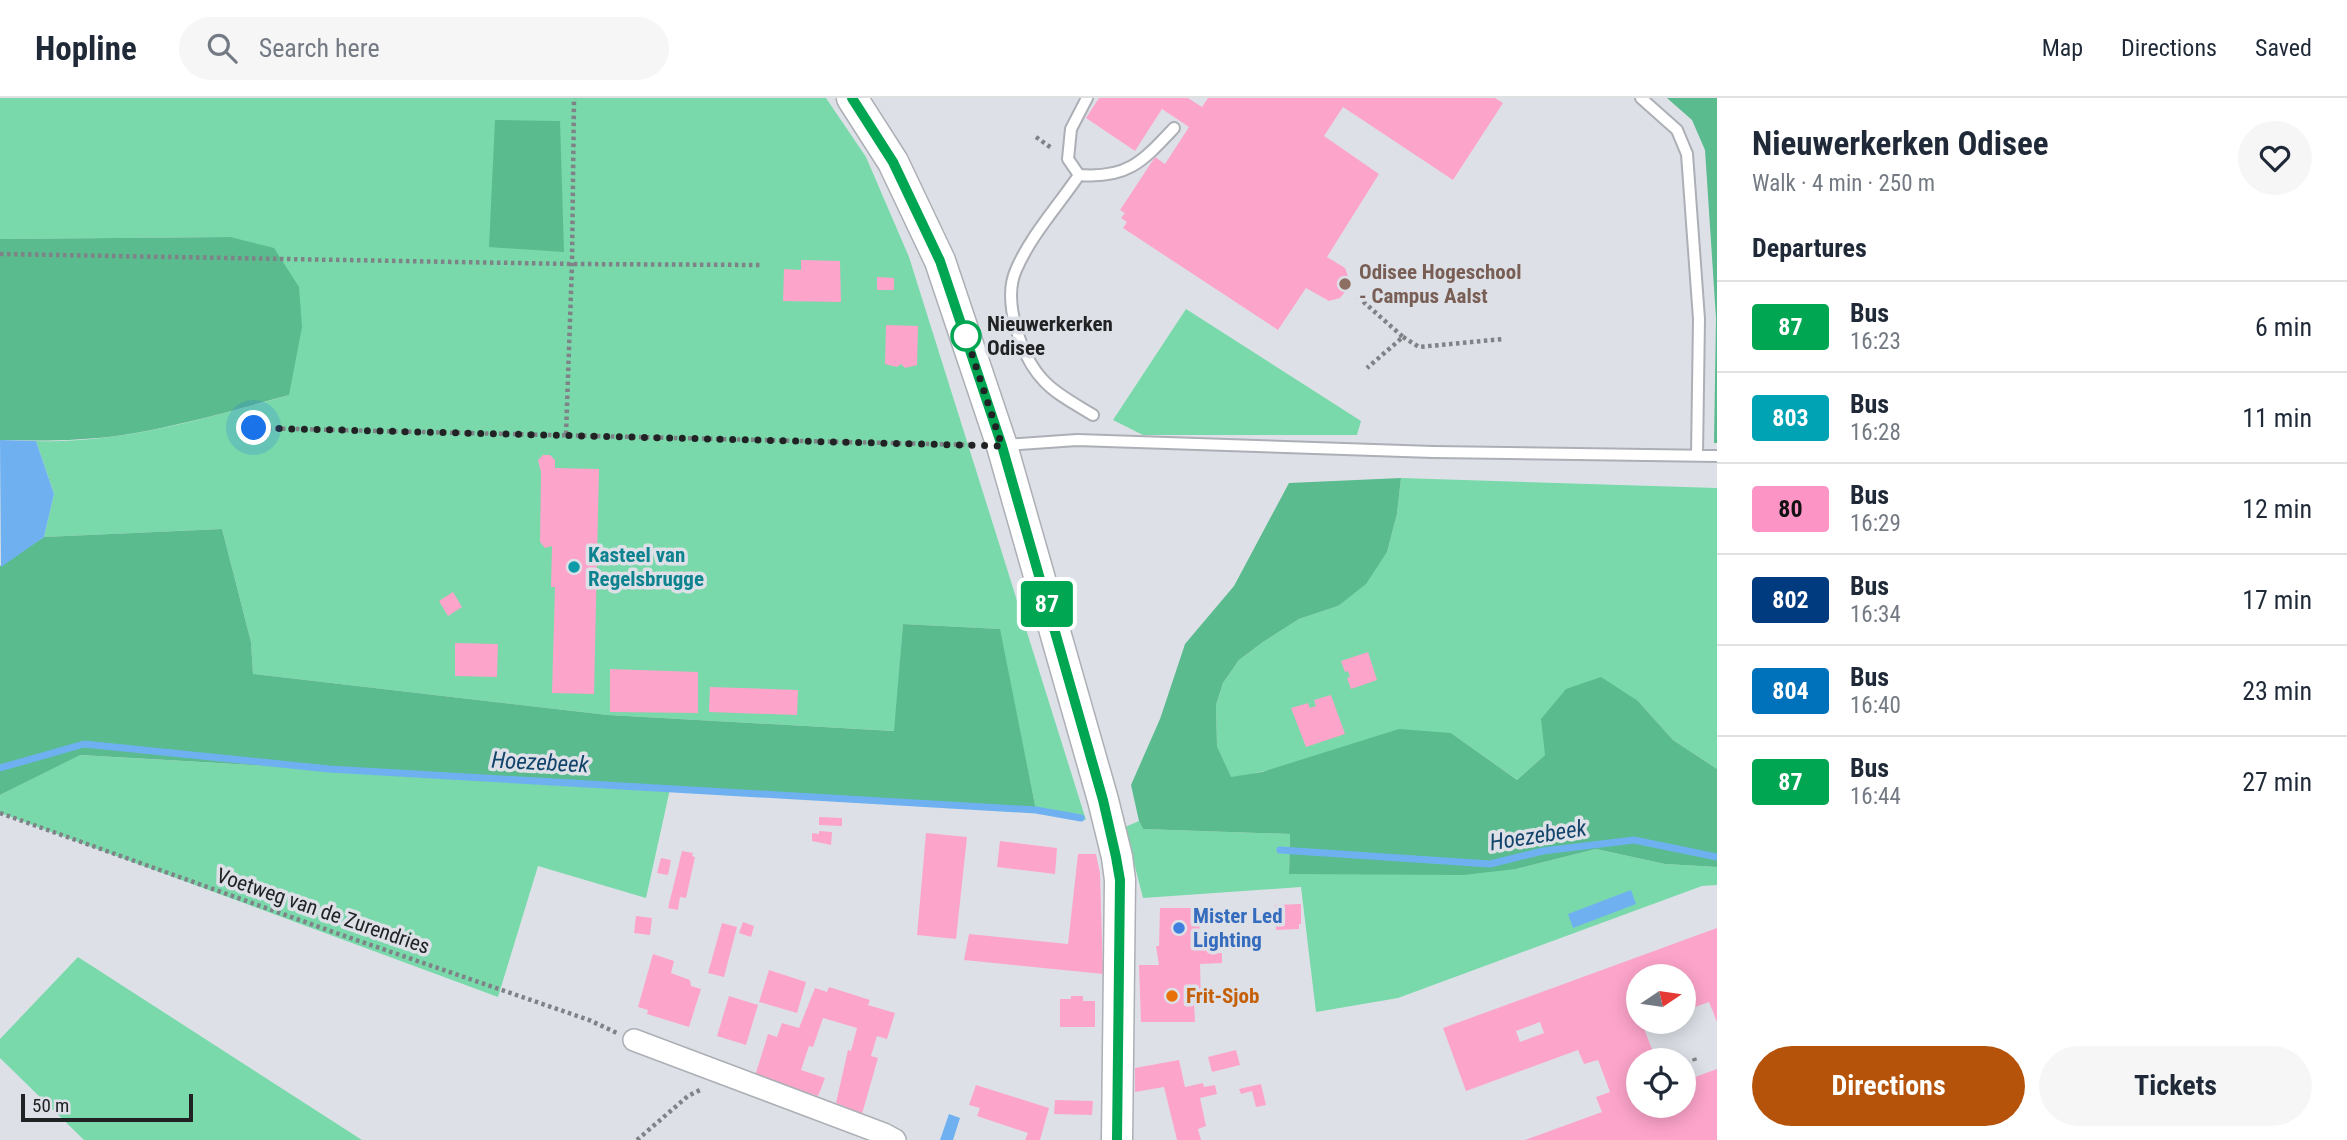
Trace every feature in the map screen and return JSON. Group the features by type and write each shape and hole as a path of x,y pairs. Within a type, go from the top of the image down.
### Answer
{"street":[{"path":"852,98 893,162 940,261 1002,446 1103,800 1120,880 1117,1140"},
{"path":"634,1041 895,1140"}],"lane":[{"path":"1079,175 1068,159 1071,129 1087,98"},
{"path":"1640,98 1677,130 1688,154 1699,319 1697,455"},
{"path":"1079,175 1113,174 1141,163 1174,128"},
{"path":"1079,175 1027,247 1014,273 1010,298 1016,329 1026,356 1044,381 1093,415"},
{"path":"1002,446 1077,440 1433,452 1717,456"}],"path":[{"path":"566,435 572,264 573,98"},
{"path":"0,254 761,265"},
{"path":"1358,298 1403,337 1419,347 1503,339"},
{"path":"1367,368 1403,337"},
{"path":"254,428 1002,446"},
{"name":"Voetweg van de Zurendries","path":"0,813 589,1020 634,1041"},
{"path":"637,1140 688,1096 727,1076"}],"green space":[{"path":"0,98 826,98 866,157 909,257 1086,820 1036,810 999,629 903,624 895,731 608,715 253,674 251,642 222,529 44,537 54,494 36,441 68,441 132,434 289,395 230,237 0,239"},
{"path":"1667,98 1717,98 1717,443 1714,443 1716,318 1705,150 1692,120"},
{"path":"495,120 560,121 564,252 489,247"},
{"path":"230,237 274,248 299,287 302,327 289,395 228,412 123,435 61,440 0,440 0,239"},
{"path":"1186,309 1361,421 1357,435 1143,435 1113,420"},
{"path":"1401,478 1717,488 1717,769 1673,740 1638,701 1545,755 1517,780 1451,733 1231,778 1217,746 1216,705 1223,683 1239,660 1263,642 1299,619 1338,606 1387,552 1397,514"},
{"path":"1401,478 1397,514 1387,552 1366,584 1338,606 1299,619 1263,642 1239,660 1223,683 1216,705 1217,746 1231,777 1262,772 1399,729 1451,733 1517,780 1545,755 1541,719 1566,689 1601,677 1638,701 1673,740 1717,769 1717,867 1665,864 1596,849 1516,869 1463,875 1289,874 1290,834 1143,829 1131,785 1160,719 1185,644 1234,586 1289,483"},
{"path":"222,529 251,642 253,674 608,715 894,731 903,624 1000,629 1036,810 80,755 0,795 0,566 44,537"},
{"path":"79,755 670,789 646,898 538,866 498,997 0,813 0,795"},
{"path":"1139,821 1143,829 1290,834 1289,874 1516,869 1596,849 1665,864 1717,867 1717,885 1702,886 1398,998 1316,1012 1301,887 1143,898 1125,827"},
{"path":"78,957 362,1140 84,1140 0,1058 0,1039"}],"water":[{"path":"0,440 36,441 54,494 44,537 1,567"},
{"path":"1631,890 1636,904 1573,928 1568,914"},
{"path":"949,1114 960,1118 953,1140 940,1140"}],"building":[{"path":"1099,98 1188,98 1202,107 1208,98 1495,98 1503,103 1453,180 1343,107 1324,136 1379,174 1327,257 1345,268 1349,287 1340,298 1329,301 1306,288 1278,330 1123,228 1127,222 1121,218 1125,213 1120,210 1155,157 1165,164 1189,127 1162,109 1135,151 1086,118"},
{"path":"801,260 840,261 841,302 783,301 784,269 801,270"},
{"path":"877,277 894,278 894,290 877,290"},
{"path":"886,325 918,326 917,365 905,368 901,364 897,367 885,364"},
{"name":"Kasteel van Regelsbrugge","path":"543,455 550,455 555,460 555,468 599,469 594,694 552,693 555,587 551,587 552,546 545,548 540,542 541,472 538,460"},
{"path":"453,592 462,607 448,616 439,601"},
{"path":"455,643 498,644 497,677 455,676"},
{"path":"1368,652 1377,680 1351,689 1347,678 1350,677 1348,671 1345,672 1341,661"},
{"path":"610,669 698,672 698,713 610,712"},
{"path":"710,687 798,690 797,715 709,712"},
{"path":"1331,695 1345,734 1306,747 1291,708 1308,703 1310,708 1316,706 1314,700"},
{"path":"819,817 842,818 842,826 819,825"},
{"path":"819,831 832,832 831,845 812,841 812,833 819,834"},
{"path":"926,833 967,837 956,939 917,935"},
{"path":"1000,841 1057,848 1055,874 997,867"},
{"path":"682,851 693,853 692,856 695,857 686,898 680,897 678,910 668,908"},
{"path":"1078,854 1096,854 1100,873 1103,974 964,960 969,934 1068,944"},
{"path":"661,858 671,860 668,875 657,873"},
{"path":"1301,904 1299,929 1276,930 1275,905"},
{"path":"1160,908 1195,908 1196,919 1200,919 1199,936 1216,936 1215,953 1222,953 1222,963 1200,964 1201,1002 1194,1002 1195,1022 1141,1022 1139,965 1159,965 1156,946 1159,946"},
{"path":"636,916 652,918 650,935 634,933"},
{"path":"743,922 754,926 751,937 739,933"},
{"path":"722,923 737,927 724,977 708,973"},
{"path":"1717,928 1717,1022 1709,1002 1696,1007 1696,964 1626,964 1626,1034 1646,1034 1651,1048 1626,1048 1626,1118 1696,1118 1696,1077 1717,1069 1717,1140 1525,1140 1602,1112 1596,1097 1610,1092 1598,1060 1584,1064 1578,1050 1466,1091 1443,1028","holes":["1540,1022 1544,1033 1520,1042 1516,1031"]},
{"path":"653,954 674,961 671,973 690,980 691,986 701,989 689,1027 647,1014 648,1010 638,1007"},
{"path":"769,970 806,982 797,1013 759,1002"},
{"path":"829,987 870,1000 868,1005 895,1013 887,1039 877,1036 871,1056 878,1058 862,1114 836,1103 848,1050 851,1051 857,1028 823,1018 801,1070 825,1078 818,1096 755,1076 768,1034 777,1037 782,1023 799,1028 815,988 827,992"},
{"path":"729,996 758,1005 746,1045 717,1036"},
{"path":"1071,996 1083,996 1083,1001 1095,1001 1095,1027 1060,1027 1060,999 1071,999"},
{"path":"1236,1050 1240,1065 1212,1072 1208,1057"},
{"path":"1179,1060 1185,1087 1203,1083 1204,1087 1215,1085 1217,1094 1200,1098 1206,1126 1198,1129 1201,1140 1177,1140 1164,1087 1135,1092 1135,1068"},
{"path":"1261,1084 1266,1105 1256,1107 1252,1091 1241,1094 1239,1089"},
{"path":"976,1085 1049,1108 1040,1140 1025,1140 1028,1133 977,1116 980,1108 969,1105"},
{"path":"1055,1100 1093,1101 1092,1115 1054,1114"}],"waterway":[{"name":"Hoezebeek","path":"0,768 84,744 329,769 1036,810 1081,818"},
{"name":"Hoezebeek","path":"1280,850 1490,864 1543,851 1634,840 1717,857"}],"bus line":[{"name":"87","path":"852,98 893,162 940,261 1002,446 1103,800 1120,880 1117,1140"}],"place":[{"name":"Odisee Hogeschool - Campus Aalst","path":"1345,284"},
{"name":"Nieuwerkerken Odisee","path":"966,336"},
{"name":"Kasteel van Regelsbrugge","path":"574,567"},
{"name":"Mister Led Lighting","path":"1179,928"},
{"name":"Frit-Sjob","path":"1172,996"}],"route":[{"path":"254,428 1002,446 966,336"}]}
